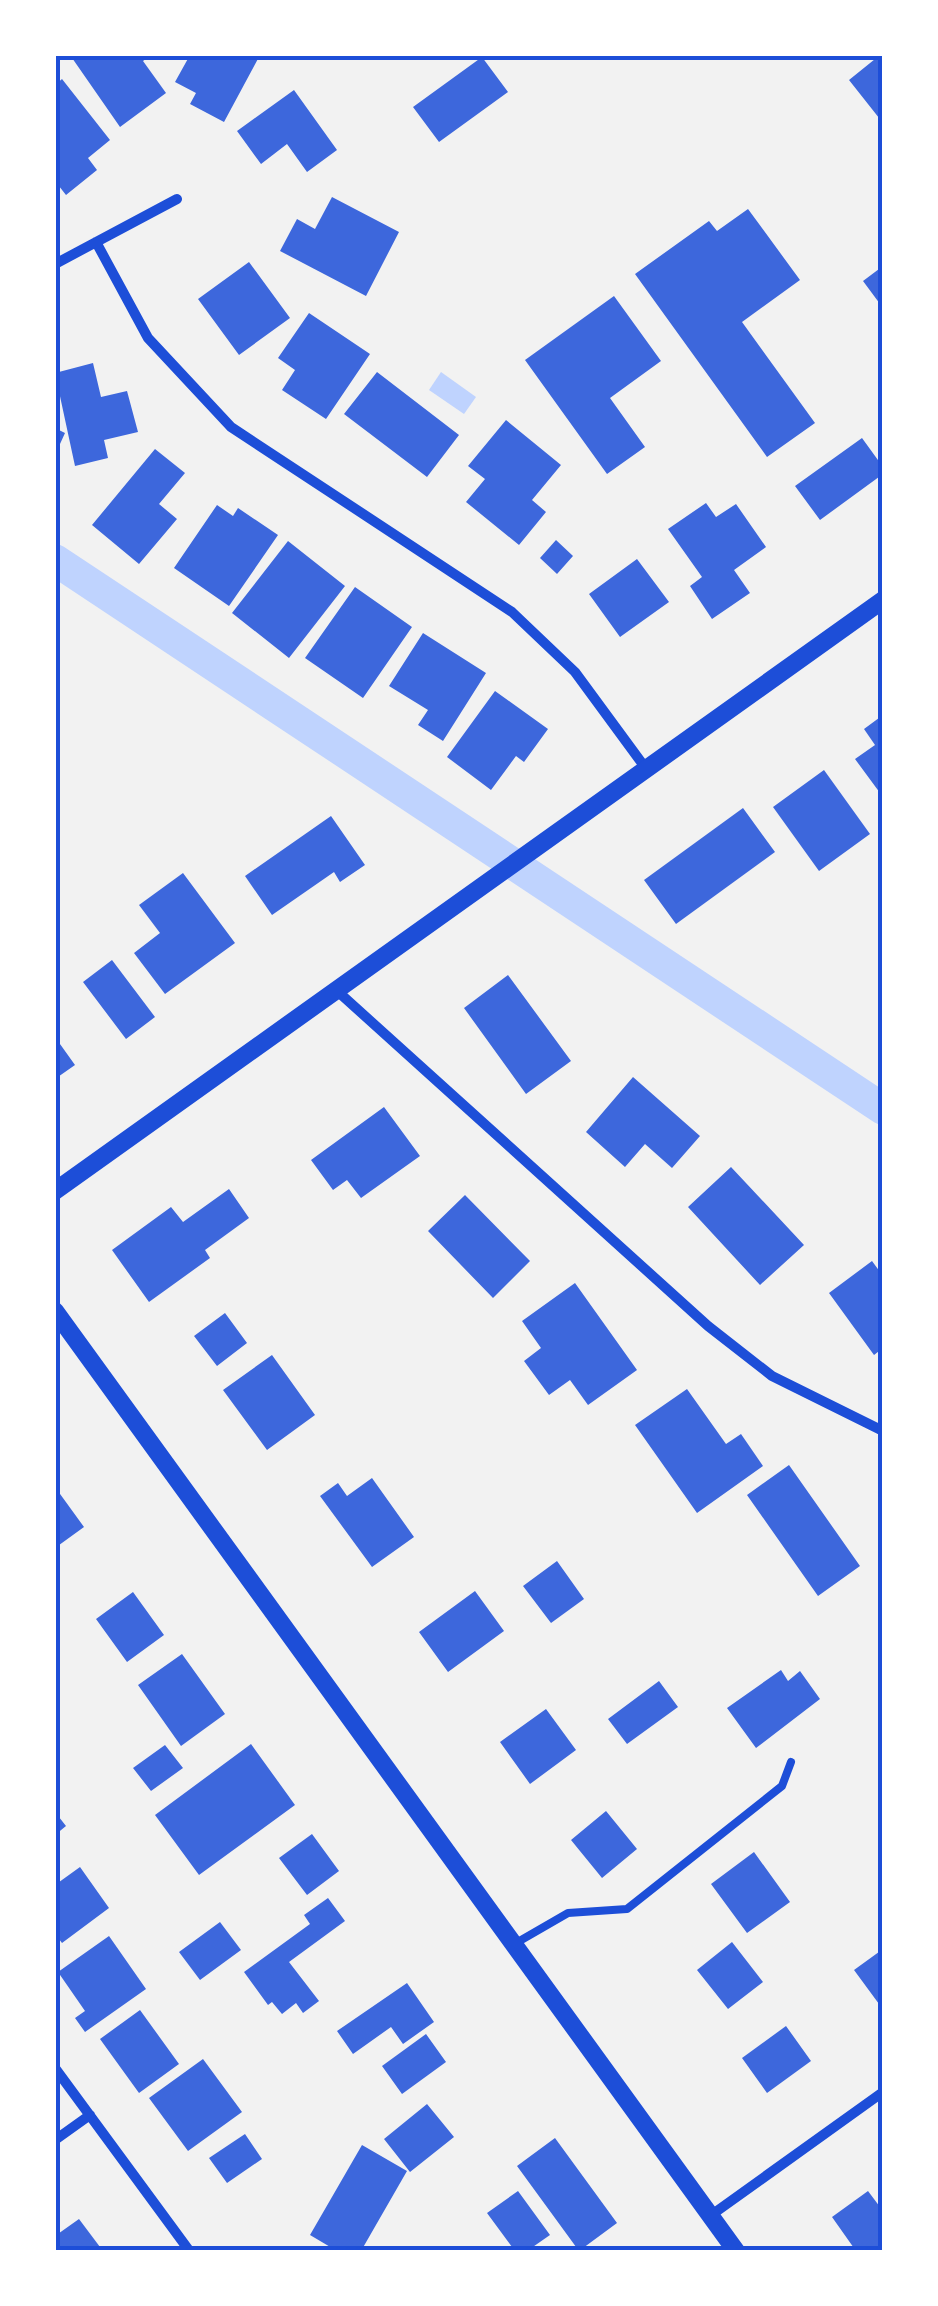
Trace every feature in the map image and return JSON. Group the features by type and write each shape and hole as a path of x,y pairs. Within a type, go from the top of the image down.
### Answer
{"street":[{"path":"55,264 177,198"},
{"path":"96,242 148,338 231,427 512,612 576,672 647,770"},
{"path":"55,1191 479,885 540,849 883,600"},
{"path":"334,989 708,1326 772,1376 883,1430"},
{"path":"55,1310 736,2251"},
{"path":"55,2068 188,2249"},
{"path":"710,2216 883,2092"},
{"path":"55,2140 90,2115"}],"lane":[{"path":"512,1946 568,1913 627,1909 782,1786 791,1762"}],"water":[{"path":"441,372 476,397 464,414 429,390"}],"building":[{"path":"70,55 151,55 143,61 166,93 120,127"},
{"path":"190,55 260,55 224,122 190,104 196,93 175,82"},
{"path":"883,55 883,123 849,80"},
{"path":"482,57 508,92 439,142 413,107"},
{"path":"62,79 110,140 88,158 97,170 66,195 55,181 55,85"},
{"path":"294,90 337,150 307,172 287,144 261,164 237,131"},
{"path":"332,197 399,232 366,296 280,251 297,219 315,229"},
{"path":"748,209 800,280 742,322 815,423 767,457 635,274 709,221 717,231"},
{"path":"249,262 290,318 239,355 198,299"},
{"path":"883,266 883,308 863,281"},
{"path":"614,296 661,361 610,398 645,447 607,474 525,360"},
{"path":"309,313 370,354 326,419 282,390 295,370 278,358"},
{"path":"93,363 101,397 127,391 138,432 104,440 108,458 75,466 55,373"},
{"path":"377,372 459,435 427,477 344,414"},
{"path":"506,420 561,465 532,500 546,512 519,545 466,502 485,479 468,466"},
{"path":"55,428 65,433 55,455"},
{"path":"862,438 883,467 883,474 820,520 795,486"},
{"path":"155,449 185,473 159,504 177,519 139,564 92,525"},
{"path":"706,503 716,517 736,504 766,547 734,570 750,593 712,619 690,586 702,577 668,529"},
{"path":"217,505 233,516 238,508 278,535 229,606 174,568"},
{"path":"556,540 573,556 557,574 540,558"},
{"path":"288,541 345,586 289,658 232,613"},
{"path":"637,559 669,602 620,637 589,594"},
{"path":"355,587 412,627 363,698 305,658"},
{"path":"423,633 486,673 443,741 418,725 428,710 389,686"},
{"path":"495,691 548,729 524,762 516,756 491,790 447,757"},
{"path":"883,715 883,797 855,759 875,745 864,729"},
{"path":"824,770 870,834 819,871 773,807"},
{"path":"743,808 775,852 676,924 644,880"},
{"path":"331,816 365,865 340,882 334,872 272,915 245,876"},
{"path":"183,873 235,943 165,994 134,953 160,933 139,905"},
{"path":"112,960 155,1017 126,1039 83,982"},
{"path":"508,975 571,1061 526,1094 464,1008"},
{"path":"55,1037 75,1065 55,1079"},
{"path":"633,1077 700,1136 672,1168 645,1144 625,1167 586,1132"},
{"path":"384,1107 420,1156 361,1198 347,1180 333,1190 311,1160"},
{"path":"731,1167 804,1245 760,1285 688,1207"},
{"path":"229,1189 249,1218 205,1250 210,1258 149,1302 112,1250 171,1207 183,1222"},
{"path":"465,1195 530,1261 493,1298 428,1231"},
{"path":"872,1261 883,1276 883,1348 874,1355 829,1293"},
{"path":"575,1283 637,1370 588,1405 570,1380 549,1395 524,1361 541,1348 522,1321"},
{"path":"225,1313 247,1343 217,1366 194,1336"},
{"path":"272,1355 315,1415 267,1450 223,1390"},
{"path":"687,1389 726,1444 741,1434 763,1466 697,1513 635,1425"},
{"path":"789,1465 860,1566 818,1596 747,1495"},
{"path":"372,1478 414,1537 372,1567 320,1496 338,1483 347,1496"},
{"path":"55,1487 84,1527 55,1548"},
{"path":"557,1561 584,1599 551,1623 523,1586"},
{"path":"475,1591 504,1631 448,1672 419,1632"},
{"path":"133,1592 164,1635 127,1662 96,1619"},
{"path":"182,1654 225,1714 181,1746 138,1685"},
{"path":"781,1670 788,1681 800,1671 820,1699 756,1748 727,1708"},
{"path":"659,1681 678,1707 627,1744 608,1719"},
{"path":"546,1709 576,1750 530,1784 500,1742"},
{"path":"251,1744 295,1805 199,1875 155,1815"},
{"path":"165,1745 183,1768 151,1791 133,1768"},
{"path":"606,1811 637,1849 602,1878 571,1840"},
{"path":"55,1812 66,1826 55,1835"},
{"path":"312,1834 339,1871 307,1895 279,1858"},
{"path":"754,1852 790,1902 747,1933 711,1884"},
{"path":"80,1867 109,1908 62,1943 55,1934 55,1885"},
{"path":"328,1898 345,1921 289,1962 319,2001 303,2013 296,2003 282,2014 272,2002 268,2005 244,1972 310,1924 304,1915"},
{"path":"220,1922 241,1950 200,1980 179,1952"},
{"path":"109,1936 146,1989 85,2032 75,2018 85,2011 58,1972"},
{"path":"732,1942 763,1982 728,2009 697,1970"},
{"path":"883,1949 883,2002 879,2004 854,1970"},
{"path":"407,1983 434,2022 403,2044 391,2027 353,2054 337,2031"},
{"path":"140,2010 179,2064 139,2093 100,2039"},
{"path":"786,2026 811,2061 767,2093 742,2058"},
{"path":"426,2034 446,2062 402,2094 382,2066"},
{"path":"203,2059 242,2112 188,2151 149,2098"},
{"path":"427,2104 454,2137 410,2172 384,2139"},
{"path":"245,2134 262,2159 227,2183 209,2158"},
{"path":"555,2138 617,2223 579,2251 517,2166"},
{"path":"362,2145 407,2171 361,2251 337,2251 310,2235"},
{"path":"518,2191 550,2235 527,2251 515,2251 487,2213"},
{"path":"868,2191 883,2211 883,2251 856,2251 832,2217"},
{"path":"79,2219 103,2251 55,2251 55,2236"}],"waterway":[{"path":"55,560 883,1109"}]}
